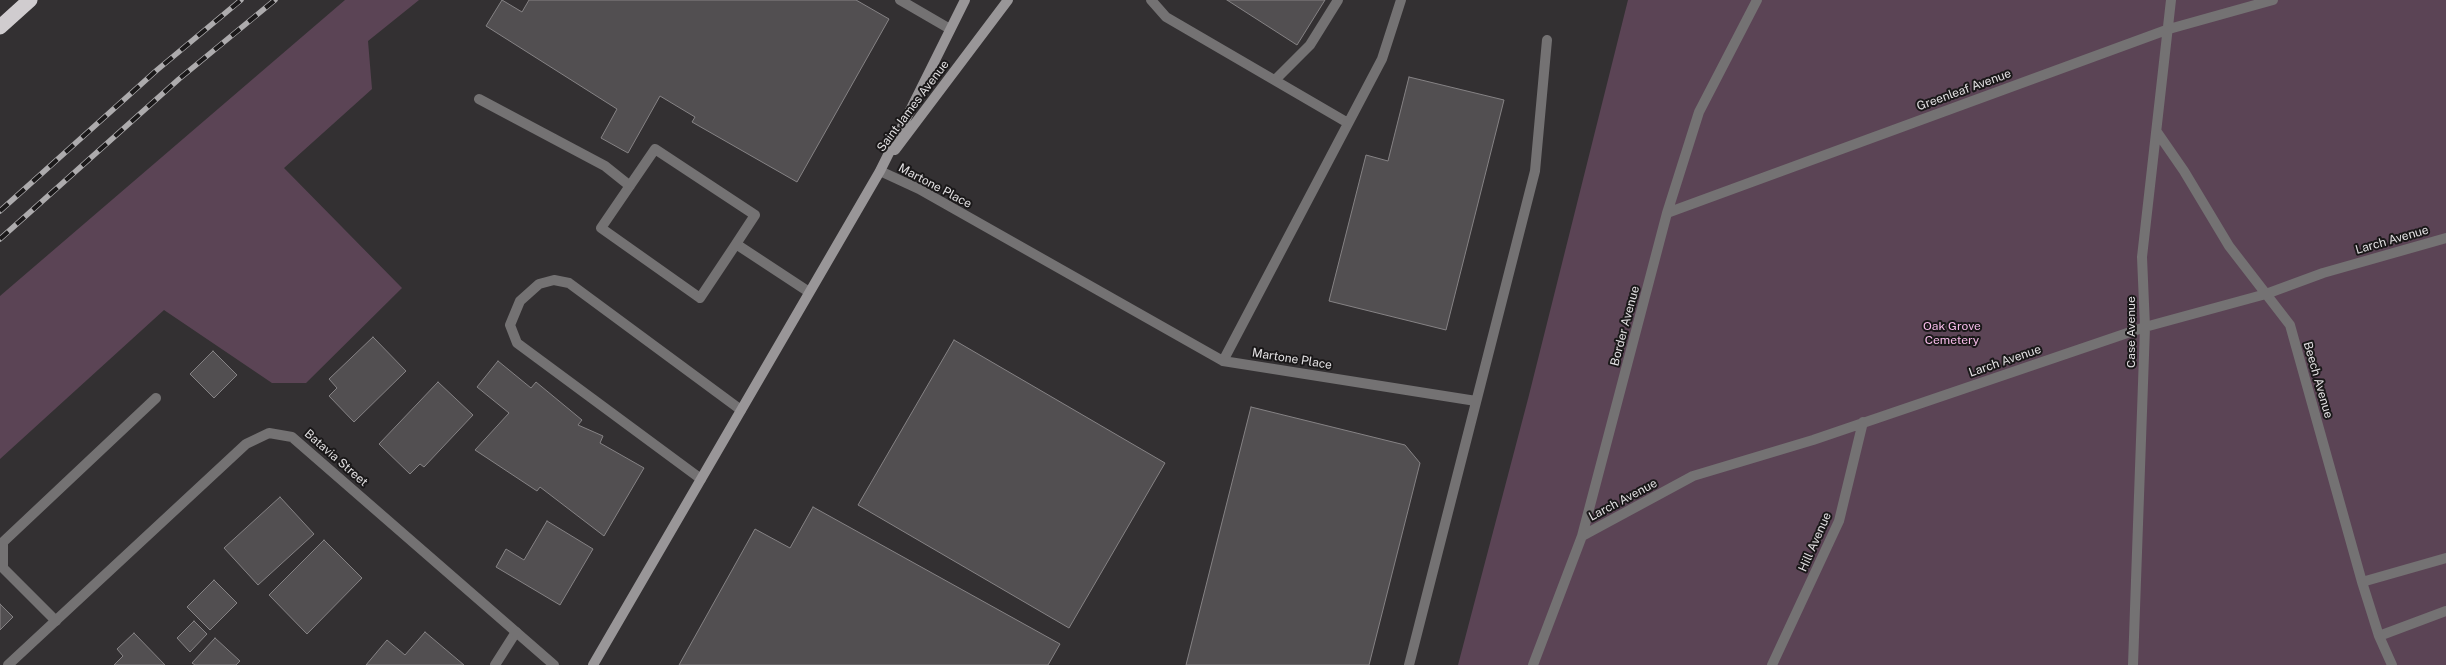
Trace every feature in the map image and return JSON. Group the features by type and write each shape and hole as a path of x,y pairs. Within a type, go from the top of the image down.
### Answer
{"highway":[{"path":"0,26 30,0"}],"main road":[{"name":"Saint James Avenue","path":"880,171 964,0"},
{"name":"Saint James Avenue","path":"880,171 1008,0"},
{"path":"593,665 880,171"}],"street":[{"path":"900,0 950,29"},
{"path":"1151,0 1166,17 1348,123"},
{"path":"1275,80 1310,45 1338,0"},
{"path":"1223,362 1382,58 1401,0"},
{"name":"Border Avenue","path":"1533,665 1582,536 1668,213 1699,112 1757,0"},
{"name":"Case Avenue","path":"2133,665 2146,327 2142,257 2171,0"},
{"name":"Greenleaf Avenue","path":"1668,213 2169,29 2273,0"},
{"path":"1409,665 1535,171 1547,40"},
{"path":"479,99 605,166 630,186"},
{"name":"Beech Avenue","path":"2157,132 2184,171 2229,246 2290,325 2362,582 2379,636 2392,665"},
{"path":"655,149 755,215 736,244 700,298 601,228 655,149"},
{"name":"Martone Place","path":"880,171 919,189 1223,362 1476,400"},
{"name":"Larch Avenue","path":"1582,536 1693,476 1864,422 2146,327 2266,294 2323,273 2446,238"},
{"path":"736,244 809,292"},
{"path":"701,479 517,343 510,325 520,300 539,284 554,280 569,283 741,410"},
{"path":"56,621 3,568 3,542 156,398"},
{"name":"Hill Avenue","path":"1772,665 1839,521 1864,422"},
{"name":"Batavia Street","path":"8,665 246,444 269,433 292,437 554,665"},
{"path":"2362,582 2446,558"},
{"path":"2379,636 2446,611"},
{"path":"495,665 516,632"}],"green space":[{"path":"345,0 419,0 368,41 372,89 284,168 402,288 306,383 272,383 164,310 0,459 0,296"},
{"name":"Oak Grove Cemetery","path":"1628,0 2446,0 2446,665 1458,665 1528,399"}],"building":[{"path":"502,0 522,12 529,0 856,0 889,19 797,182 692,122 695,117 660,96 628,153 601,138 617,109 486,26"},
{"path":"1227,0 1325,0 1297,45"},
{"path":"1409,77 1504,100 1446,330 1329,301 1366,155 1388,161"},
{"path":"373,337 406,371 354,422 329,396 337,388 329,379"},
{"path":"954,340 1165,463 1069,628 858,505"},
{"path":"213,351 237,375 214,398 190,374"},
{"path":"498,361 531,388 536,382 582,420 578,425 603,436 600,443 644,468 604,536 540,487 537,491 475,450 509,413 477,387"},
{"path":"438,382 473,415 424,467 420,464 410,474 379,444"},
{"path":"1251,407 1405,445 1420,463 1369,665 1186,665"},
{"path":"280,497 314,534 258,585 224,548"},
{"path":"813,507 1060,644 1048,665 679,665 755,529 790,548"},
{"path":"547,521 593,549 560,605 496,567 506,549 524,560"},
{"path":"324,540 362,578 307,634 269,595"},
{"path":"214,580 237,603 210,630 187,607"},
{"path":"0,604 13,617 0,630"},
{"path":"194,621 207,634 190,652 177,638"},
{"path":"425,632 464,665 366,665 387,640 405,655"},
{"path":"134,633 165,665 114,665 123,656 117,649"},
{"path":"215,638 240,661 236,665 195,665 192,663"}],"railway":[{"path":"0,211 157,70 241,0"},
{"path":"0,239 179,79 275,0"}]}
